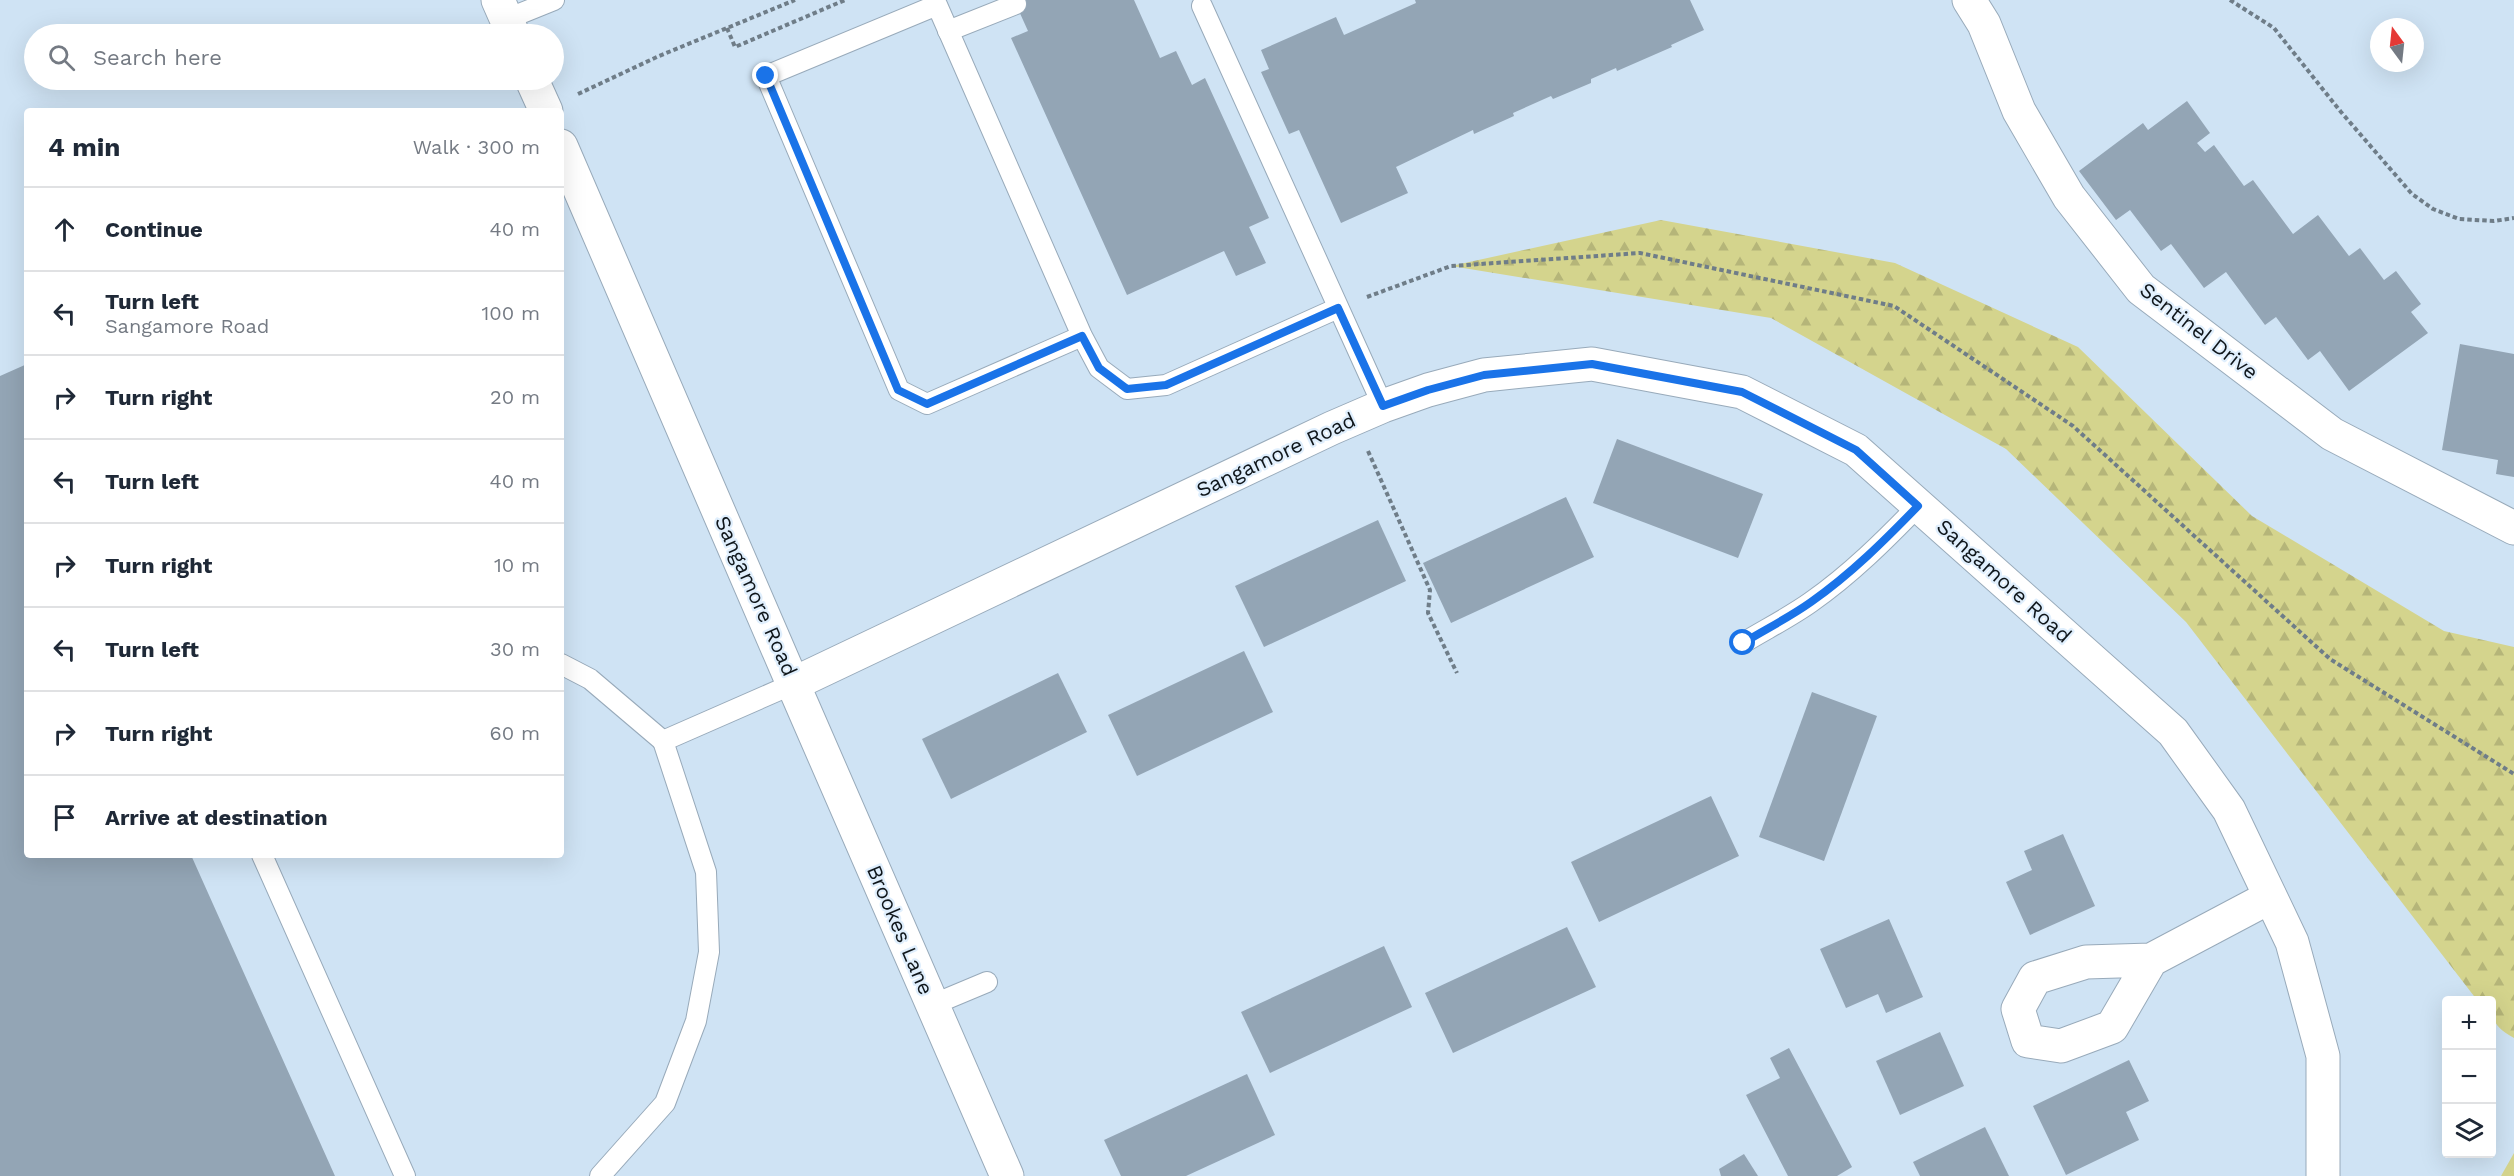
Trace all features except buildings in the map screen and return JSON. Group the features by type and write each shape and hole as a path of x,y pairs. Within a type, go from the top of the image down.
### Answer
{"street":[{"name":"Sentinel Drive","path":"1969,0 1984,24 2019,111 2069,197 2141,289 2332,434 2514,528"},
{"path":"537,90 545,108"},
{"name":"Sangamore Road","path":"564,153 793,684 1332,428 1428,390 1484,375 1592,364 1742,392 1856,450 2173,732 2229,810 2292,942 2323,1056 2324,1176"},
{"name":"Brookes Lane","path":"793,684 1007,1176"},
{"path":"2151,960 2270,897"}],"lane":[{"path":"506,18 554,0"},
{"path":"1206,2 1338,308 1383,406"},
{"path":"948,31 1016,4"},
{"path":"1082,336 927,404 898,390 766,76 937,5 1082,336 1099,368 1127,389 1166,385 1338,308"},
{"path":"1743,643 1810,603 1832,586 1873,553 1918,506"},
{"path":"564,666 590,679 663,741 706,872 709,952 696,1021 664,1103 600,1176"},
{"path":"663,741 793,684"},
{"path":"263,858 405,1176"},
{"path":"932,1005 987,982"}],"path":[{"path":"576,95 795,0"},
{"path":"727,28 735,47 845,0"},
{"path":"2230,0 2274,28 2282,36 2341,112 2412,194 2433,209 2459,219 2494,221 2514,218"},
{"path":"1338,308 1451,266 1640,253 1894,306 2073,426 2330,659 2514,774"},
{"path":"1364,440 1430,590 1428,613 1457,673"}],"green space":[{"path":"1661,220 1895,263 2078,347 2252,516 2444,631 2514,647 2514,1038 2496,1023 2496,996 2474,996 2186,622 2006,449 1771,318 1451,266"},
{"path":"2514,1153 2514,1176 2501,1176"}],"route":[{"path":"766,76 898,390 927,404 1082,336 1099,368 1127,389 1166,385 1338,308 1383,406 1428,390 1484,375 1592,364 1742,392 1856,450 1918,506 1873,553 1832,586 1810,603 1743,643"}]}
